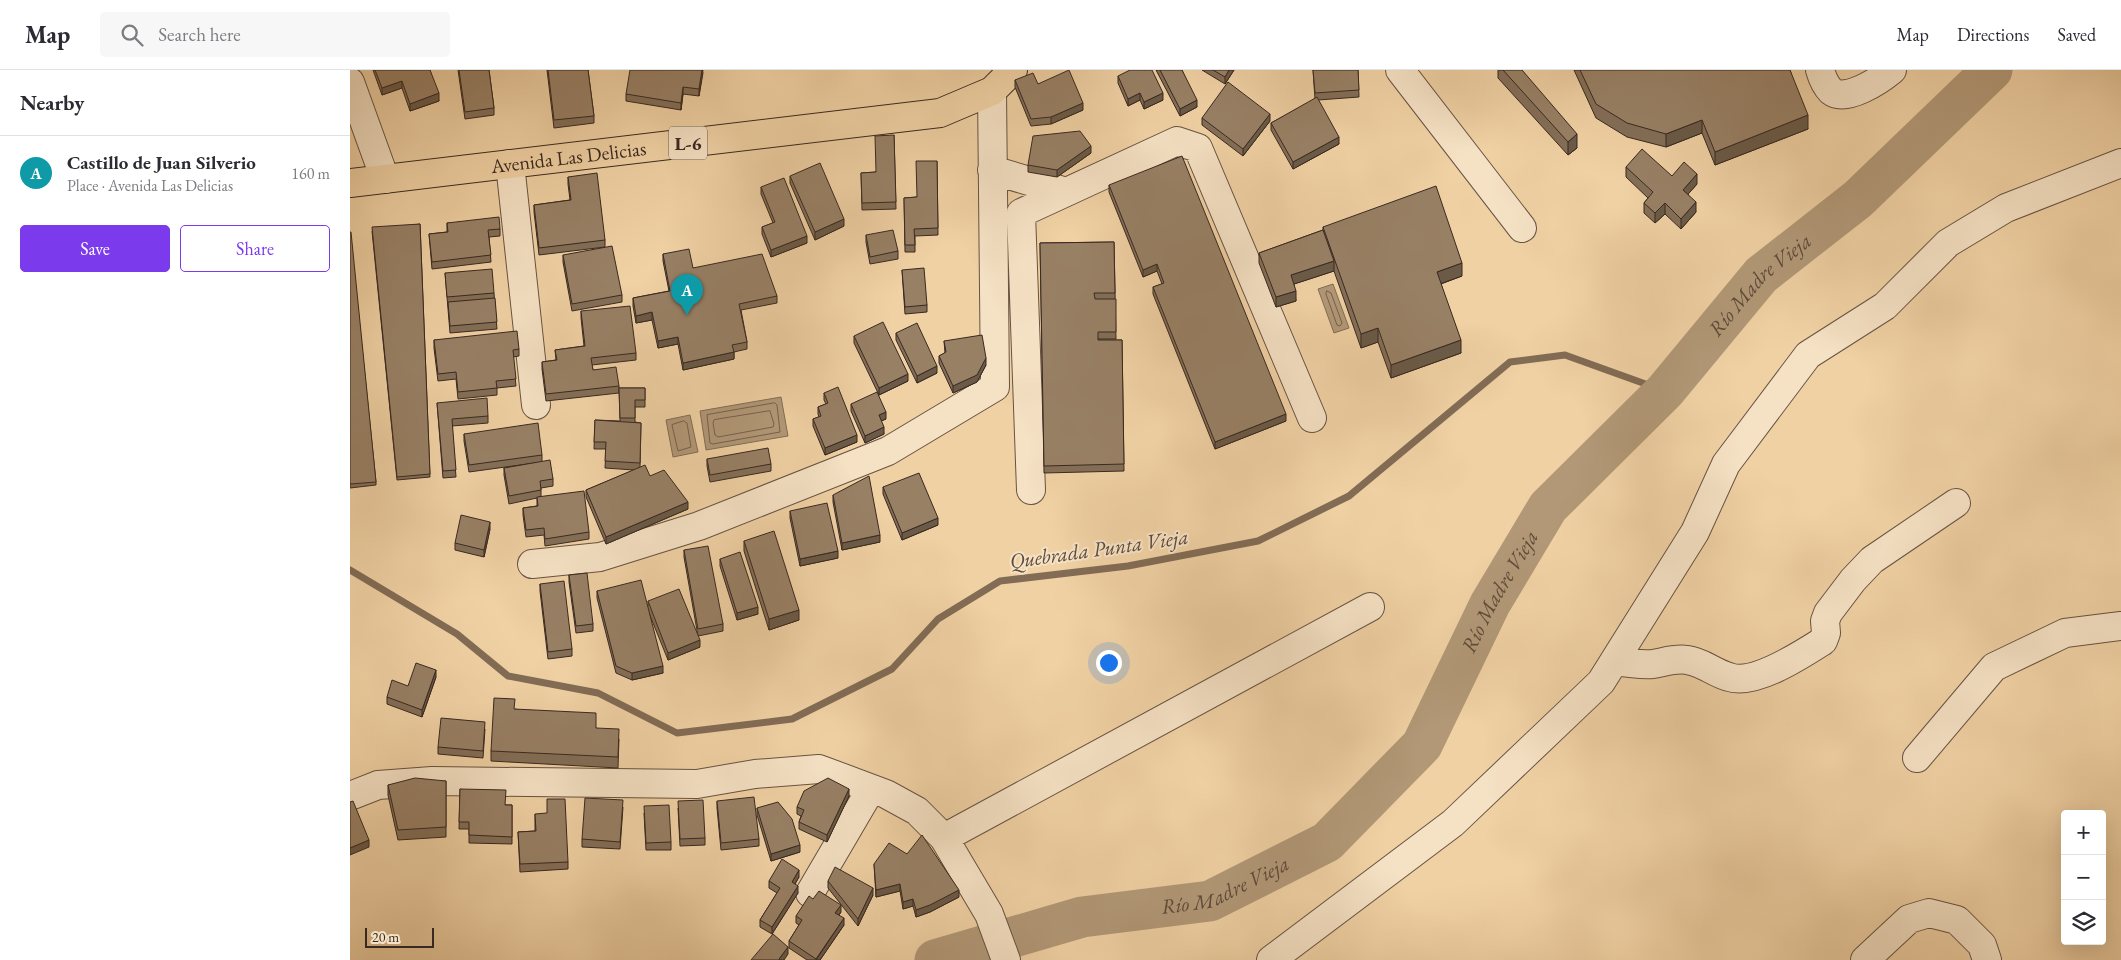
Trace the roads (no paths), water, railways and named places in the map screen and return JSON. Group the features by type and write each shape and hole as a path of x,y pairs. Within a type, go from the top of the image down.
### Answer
{"main road":[{"name":"Avenida Las Delicias","path":"350,184 940,113 992,91 1013,70"}],"street":[{"path":"1400,70 1522,228"},
{"path":"1820,70 1830,90 1839,95 1851,93 1880,79 1892,70"},
{"path":"350,82 385,179"},
{"path":"532,564 600,557 708,522 888,451 995,387 992,91"},
{"path":"1031,490 1021,213 1177,141 1198,148 1312,418"},
{"path":"1270,960 1453,823 1601,682 1696,532 1726,464 1808,356 1885,306 1948,243 1956,238 2006,208 2121,163"},
{"path":"510,164 536,405"},
{"path":"992,170 1066,192"},
{"path":"1615,661 1642,664 1688,660 1736,679 1744,679 1761,674 1823,641 1826,633 1826,616 1862,569 1872,560 1956,504"},
{"path":"944,838 1370,608"},
{"path":"1917,758 1994,667 2065,633 2121,626"},
{"path":"350,796 378,785 432,781 696,784 755,774 820,769 886,794 917,811 944,838 989,914 1005,958"},
{"path":"810,893 871,789"},
{"path":"1865,960 1909,919 1929,913 1957,920 1982,946 1987,960"}],"water":[{"path":"1333,284 1349,328 1334,333 1318,289"},
{"path":"781,397 788,436 706,450 700,411"},
{"path":"690,415 698,452 673,457 666,420"}],"waterway":[{"name":"Río Madre Vieja","path":"935,960 1082,917 1210,901 1327,842 1422,745 1490,604 1548,507 1665,391 1761,275 1858,199 1992,70"},
{"name":"Quebrada Punta Vieja","path":"350,570 457,634 508,676 598,693 677,733 792,719 892,669 938,619 1000,581 1128,566 1258,541 1349,496 1510,362 1565,355 1665,391"}],"place":[{"name":"Castillo de Juan Silverio","path":"687,315"}]}
